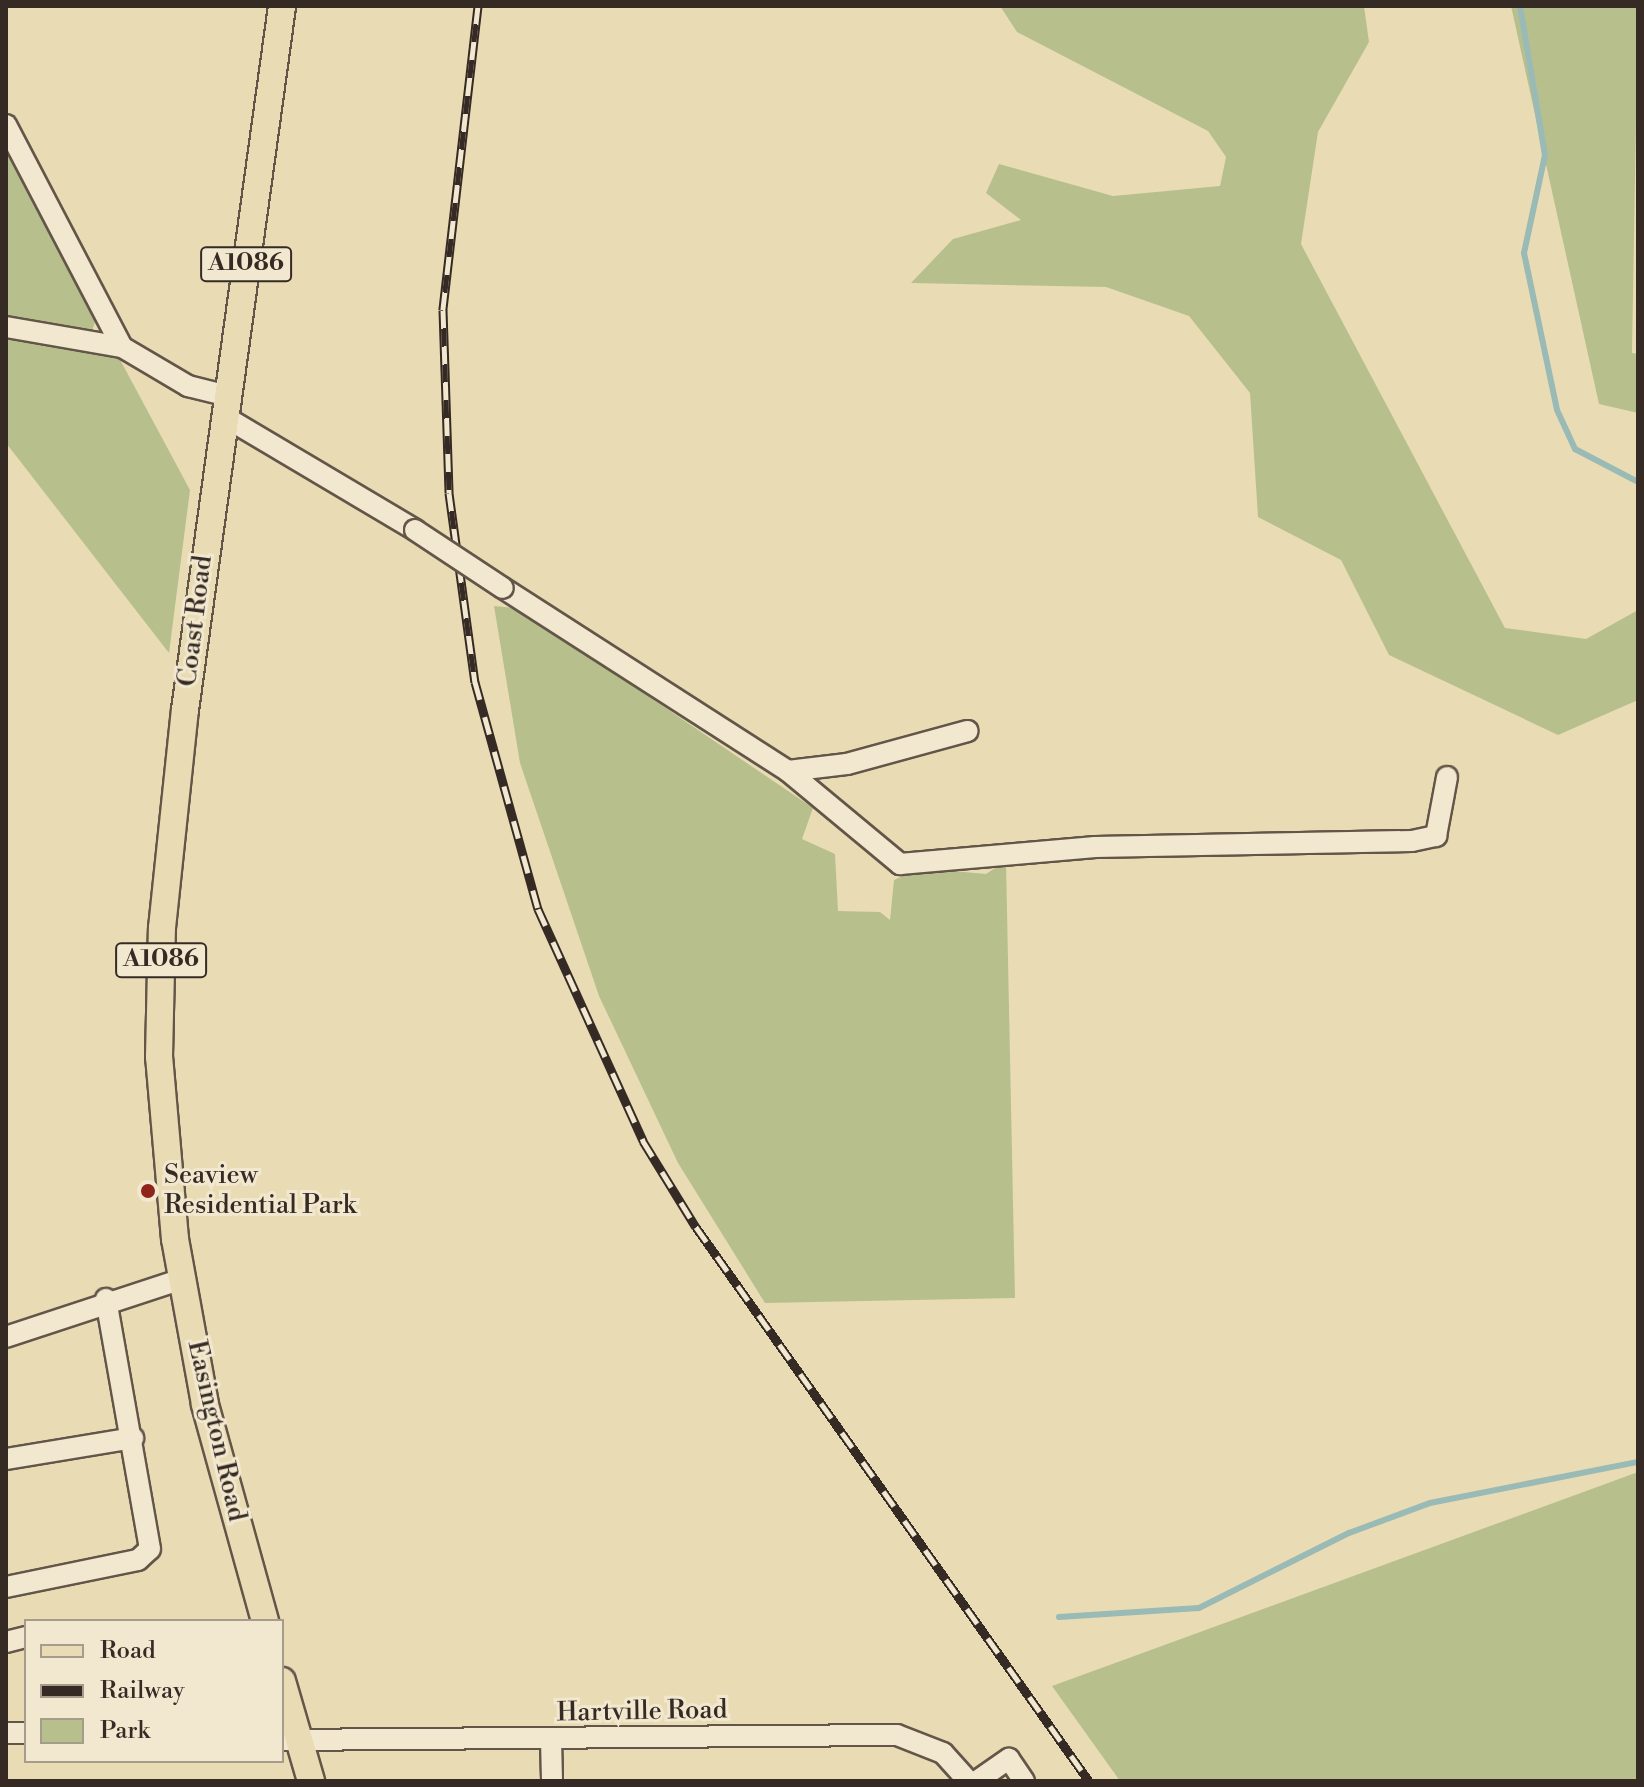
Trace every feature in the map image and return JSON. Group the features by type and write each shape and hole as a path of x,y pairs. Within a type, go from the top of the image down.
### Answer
{"main road":[{"name":"Coast Road","path":"175,1239 159,1057 161,942 208,522 282,6"},
{"name":"Easington Road","path":"175,1239 205,1404 264,1619"},
{"path":"284,1696 290,1740 311,1781"}],"street":[{"path":"6,125 122,347"},
{"path":"6,327 122,347 226,406 788,771 900,864 1095,847 1412,841 1436,836 1447,777"},
{"path":"788,771 847,764 968,731"},
{"path":"6,1337 106,1299 182,1279"},
{"path":"6,1587 138,1560 150,1549 133,1438 106,1299"},
{"path":"6,1459 133,1438"},
{"name":"Hartville Road","path":"290,1740 897,1735 943,1753 968,1781"},
{"path":"551,1739 552,1781"},
{"path":"977,1781 1009,1759 1024,1781"}],"green space":[{"path":"1000,6 1364,6 1369,42 1318,132 1301,244 1505,628 1586,639 1638,610 1638,700 1558,735 1389,655 1341,560 1258,517 1250,393 1189,316 1106,287 911,283 953,239 1021,220 986,193 999,164 1113,196 1220,186 1226,157 1208,131 1017,32"},
{"path":"1511,6 1638,6 1632,353 1638,354 1638,413 1599,404"},
{"path":"6,137 98,313 90,337 6,323"},
{"path":"6,334 117,354 190,490 169,653 6,443"},
{"path":"494,606 515,608 542,624 813,808 802,839 835,854 838,911 880,912 890,920 894,880 921,868 986,874 1006,861 1015,1298 765,1303 678,1163 599,996 520,763"},
{"path":"1638,1472 1638,1781 1120,1781 1052,1686"}],"waterway":[{"path":"1520,6 1545,155 1524,253 1557,410 1575,449 1638,482"},
{"path":"1059,1617 1199,1608 1349,1533 1430,1503 1638,1462"}],"railway":[{"path":"478,6 443,310 449,493 475,682 538,909 643,1141 696,1227 1089,1781"}],"place":[{"name":"Seaview Residential Park","path":"148,1191"}]}
